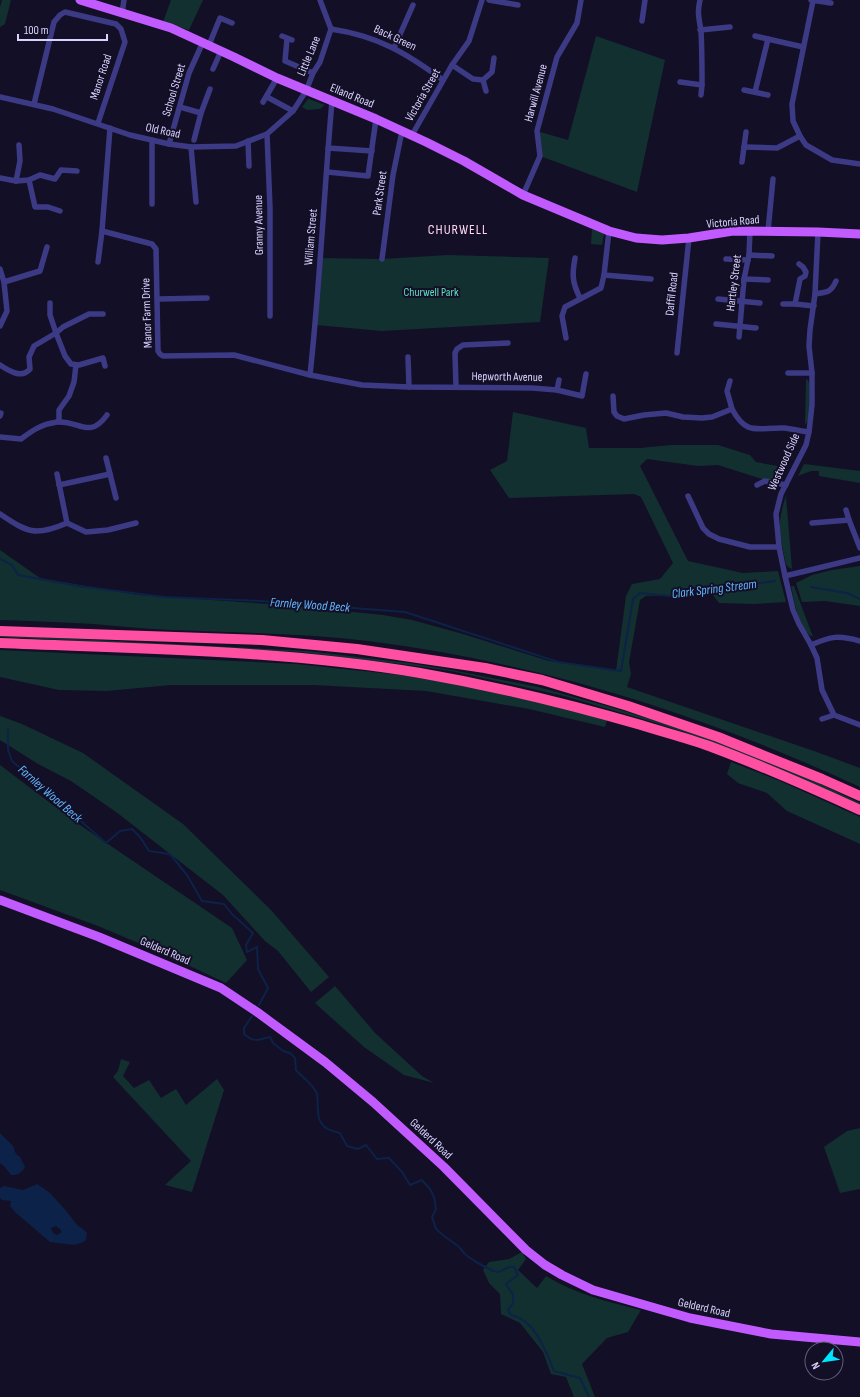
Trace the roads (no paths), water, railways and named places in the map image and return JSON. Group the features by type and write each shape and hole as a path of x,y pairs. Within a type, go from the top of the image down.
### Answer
{"highway":[{"path":"0,631 262,640 357,649 485,668 542,680 628,706 718,737 860,796"},
{"path":"0,643 202,652 290,658 356,664 420,673 486,686 624,720 720,750 811,787 860,810"}],"main road":[{"name":"Elland Road","path":"80,0 171,28 276,78 412,135 464,161 523,195 609,231"},
{"name":"Victoria Road","path":"609,231 636,238 662,240 750,231 860,234"},
{"name":"Gelderd Road","path":"0,900 36,912 99,937 221,988 257,1012 325,1062 373,1102 444,1167 526,1250 545,1265 568,1278 593,1290 690,1318 771,1334 860,1342"}],"street":[{"path":"122,13 124,0"},
{"path":"320,0 331,29"},
{"name":"Victoria Street","path":"412,135 452,65 469,41 482,0"},
{"path":"489,0 518,5"},
{"name":"Harwill Avenue","path":"523,195 540,156 537,131 558,57 577,23 581,0"},
{"path":"642,21 645,0"},
{"path":"700,0 697,12 700,30 702,63 701,95"},
{"path":"831,3 812,0 792,104 793,121 806,145 832,160 860,164"},
{"path":"394,48 413,6"},
{"name":"Manor Road","path":"34,104 54,22 60,15 65,12 116,24 121,29 125,42 98,123"},
{"name":"School Street","path":"169,144 189,73 220,18 232,23"},
{"path":"700,30 730,27"},
{"name":"Back Green","path":"331,29 350,32 377,40 416,60 443,80"},
{"name":"Little Lane","path":"306,91 313,73 320,62 331,29"},
{"path":"755,36 803,47"},
{"path":"287,38 285,61 313,73"},
{"path":"755,92 768,39"},
{"path":"213,69 221,51"},
{"path":"452,65 473,79 483,80 492,72 494,58"},
{"path":"263,102 276,78"},
{"path":"483,80 486,91"},
{"path":"680,82 702,85"},
{"path":"194,140 201,113 210,89"},
{"path":"744,90 768,95"},
{"name":"Old Road","path":"0,97 53,109 152,140 192,147 236,146 268,134 293,111 306,91"},
{"path":"267,97 293,111"},
{"name":"William Street","path":"310,375 316,325 332,101"},
{"path":"180,107 201,113"},
{"path":"327,172 368,176 376,119"},
{"path":"98,262 102,231 110,128"},
{"name":"Park Street","path":"382,259 393,175 402,131"},
{"path":"742,162 746,132"},
{"name":"Granny Avenue","path":"268,134 270,316"},
{"path":"744,147 777,148 800,136"},
{"path":"152,140 152,204"},
{"path":"248,141 249,166"},
{"path":"16,181 20,161 20,145"},
{"path":"192,147 196,202"},
{"path":"328,148 372,151"},
{"path":"0,178 16,181 29,180 40,175 55,179 60,170 77,171"},
{"path":"768,231 773,179"},
{"path":"29,180 35,207 48,207 60,211"},
{"name":"Manor Farm Drive","path":"102,231 152,244 156,249 158,351 160,354 163,356 234,355 310,375"},
{"path":"566,338 563,322 563,311 565,307 601,288 604,276 609,231"},
{"name":"Hartley Street","path":"739,337 750,231"},
{"name":"Westwood Side","path":"818,232 815,294 809,346 812,373 810,432 806,445 780,499 776,514 779,546 793,610 817,658 822,690 834,715"},
{"name":"Daffil Road","path":"677,353 689,238"},
{"path":"4,282 40,271 47,247"},
{"path":"726,259 772,256"},
{"path":"575,258 572,275 580,298"},
{"path":"795,304 797,287 800,279 806,272 799,264"},
{"path":"0,269 4,282 7,311 0,326"},
{"path":"604,276 650,279"},
{"path":"744,279 768,280"},
{"path":"815,294 828,292 834,287 836,281"},
{"path":"158,298 207,298"},
{"path":"718,299 760,303"},
{"path":"50,303 50,315 68,361 71,364 76,365 103,358 105,366"},
{"path":"783,304 814,306"},
{"path":"0,365 16,373 23,374 30,369 29,357 34,346 63,327 88,314 103,314"},
{"path":"716,324 756,328"},
{"path":"456,388 455,353 459,347 463,345 508,343"},
{"path":"408,357 409,387"},
{"path":"58,422 59,410 69,396 74,382 76,365"},
{"path":"788,373 812,373"},
{"name":"Hepworth Avenue","path":"310,375 362,385 456,388 532,388 557,390 582,396 586,374"},
{"path":"557,390 559,380"},
{"path":"730,381 727,392 732,409 738,420 743,425 750,429 784,428 810,432"},
{"path":"614,396 614,412 617,416 624,419 666,413 683,417 702,418 712,417 732,409"},
{"path":"0,437 21,439 39,426 58,422 90,428 101,423 107,415"},
{"path":"106,458 116,498"},
{"path":"57,474 67,523"},
{"path":"59,484 110,474"},
{"path":"757,485 765,481 786,485"},
{"path":"688,496 700,522 708,534 719,539 750,547 779,546"},
{"path":"846,510 860,548"},
{"path":"0,514 25,530 34,531 56,528 67,523"},
{"path":"812,523 849,520"},
{"path":"67,523 80,530 90,532 136,523"},
{"path":"785,576 860,558"},
{"path":"811,645 838,636 860,641"},
{"path":"822,719 834,715 860,725"}],"water":[{"path":"0,1133 13,1146 16,1154 20,1157 25,1167 18,1174 11,1175 0,1163"},
{"path":"37,1184 50,1193 77,1225 87,1233 84,1242 74,1245 50,1242 15,1212 10,1206 11,1201 2,1200 0,1198 0,1188 4,1186 23,1190","holes":["56,1226 61,1230 61,1233 57,1235 53,1233 51,1228"]}],"waterway":[{"name":"Farnley Wood Beck","path":"0,559 12,565 18,575 78,586 164,597 261,601 405,612 558,662 621,671 633,599 640,593 670,596 775,581"},
{"name":"Clark Spring Stream","path":"811,587 847,593 860,599"},
{"name":"Farnley Wood Beck","path":"8,730 8,750 12,761 106,843 120,831 132,829 140,837 149,851 170,854 187,875 202,901 224,904 232,914 253,933 246,945 247,952 257,947 258,969 268,988 259,1005"},
{"name":"Farnley Wood Beck","path":"252,1016 244,1028 244,1034 254,1040 270,1037 273,1043 283,1051 290,1053 295,1058 296,1070 310,1084 317,1094 319,1120 324,1126 340,1133 347,1146 358,1149 366,1145 377,1159 389,1158 402,1172 410,1185 422,1180 430,1189 434,1197 436,1209 432,1217 436,1229 458,1246 466,1255 493,1271 499,1272 509,1267 514,1267 518,1275 506,1284 513,1295 513,1303 508,1310 511,1315 527,1323 533,1330 543,1346 554,1371 580,1378 589,1397"}],"district":[{"name":"CHURWELL","path":"458,229"}],"park label":[{"name":"Churwell Park","path":"431,292"}]}
